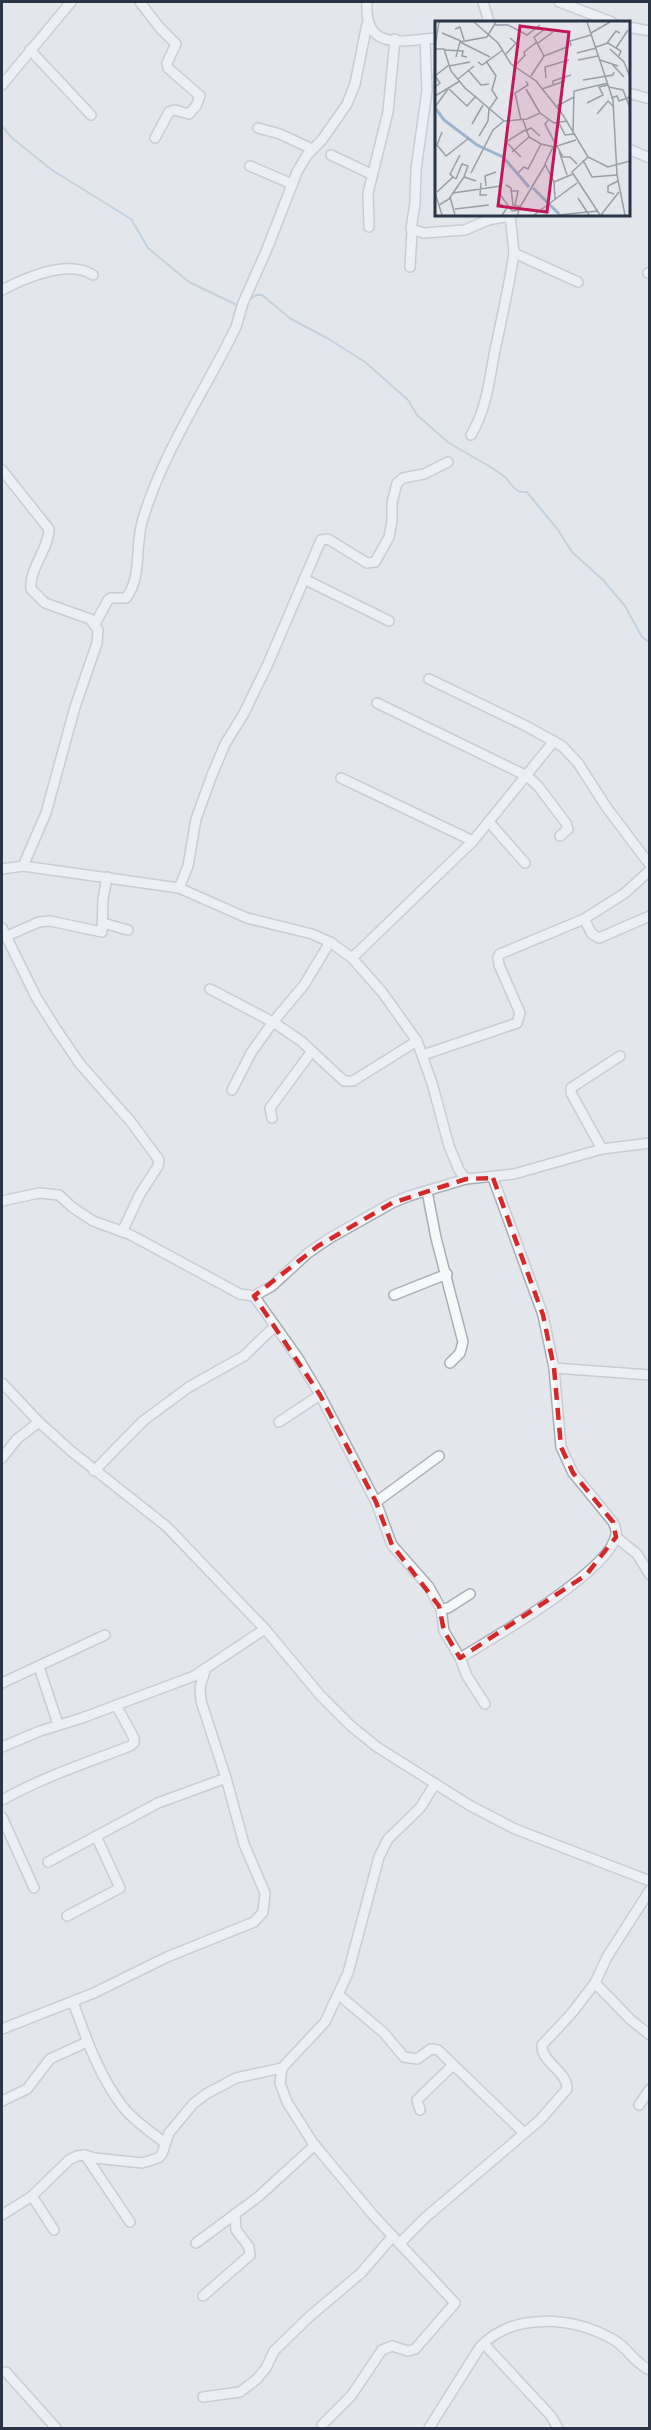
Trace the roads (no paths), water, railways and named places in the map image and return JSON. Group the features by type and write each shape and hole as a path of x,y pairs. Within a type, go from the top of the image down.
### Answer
{"street":[{"path":"2,85 71,2"},
{"path":"140,2 176,44 167,63 168,68 200,96 196,106 189,114 175,110 169,112 155,138"},
{"path":"95,624 108,600 126,598 131,592 143,521 164,467 225,350 297,172 347,104 355,84 367,24 367,2"},
{"path":"483,2 489,21"},
{"path":"559,2 609,21"},
{"path":"367,24 372,33 378,37 435,38"},
{"path":"630,27 650,31"},
{"path":"369,227 368,193 388,112 395,39"},
{"path":"410,267 416,169 427,84 425,39"},
{"path":"30,50 91,115"},
{"path":"630,94 650,99"},
{"path":"258,128 280,134 312,149"},
{"path":"630,150 650,159"},
{"path":"331,155 371,174"},
{"path":"250,166 292,184"},
{"path":"412,231 424,233 471,229 488,220 506,216"},
{"path":"471,435 489,390 507,300 514,253 510,216"},
{"path":"514,253 578,282"},
{"path":"2,290 27,276 70,268 83,269 93,274"},
{"path":"179,888 191,857 196,819 208,784 225,744 243,715 267,666 321,540 324,538 368,563 375,562 389,537 392,503 397,483 403,478 433,471 448,462"},
{"path":"2,470 49,529 49,536 41,552 31,589 34,595 45,603 90,620 98,630 97,643 75,707 46,813 23,866"},
{"path":"304,579 389,621"},
{"path":"423,1055 517,1023 520,1013 499,965 498,957 505,951 584,919 626,893 650,868 572,754 554,741 429,679"},
{"path":"376,703 526,776 538,786 566,823 568,829 560,836"},
{"path":"352,958 473,841 554,741"},
{"path":"341,778 473,841"},
{"path":"489,822 525,863"},
{"path":"2,869 23,866 179,888 247,918 312,934 330,942 352,958 382,992 417,1041 449,1146 466,1179"},
{"path":"106,877 102,899 103,930 100,932 60,922 39,922 4,932 36,997 56,1029 80,1064 125,1114 159,1160 158,1166 140,1194 122,1232"},
{"path":"584,919 592,934 599,938 650,916"},
{"path":"103,923 128,930"},
{"path":"232,1089 251,1053 304,985 330,942"},
{"path":"210,989 273,1022 312,1051 340,1079 349,1082 358,1079 417,1041"},
{"path":"272,1118 270,1108 312,1051"},
{"path":"602,1149 571,1093 571,1088 620,1056"},
{"path":"2,1201 39,1193 50,1192 58,1195 72,1208 93,1221 122,1232 240,1294 254,1296 272,1286 308,1253 330,1238 392,1203 466,1179 493,1178 602,1149 650,1143"},
{"path":"460,1658 526,1617 585,1575 606,1552 617,1530 573,1473 561,1447 554,1368 543,1315 493,1178"},
{"path":"427,1191 436,1238 463,1342 460,1353 450,1363"},
{"path":"394,1295 447,1274"},
{"path":"254,1296 320,1395 376,1502 392,1545 429,1587 441,1609 444,1631 460,1658 467,1676 485,1704"},
{"path":"94,1471 143,1421 189,1387 244,1356 275,1326"},
{"path":"554,1368 650,1375"},
{"path":"2,1383 39,1422 94,1471 166,1526 265,1629 320,1695 351,1726 377,1747 469,1806 515,1829 650,1881"},
{"path":"279,1422 320,1395"},
{"path":"2,1458 17,1439 39,1422"},
{"path":"376,1502 439,1456"},
{"path":"616,1536 637,1554 650,1575"},
{"path":"441,1609 448,1608 470,1594"},
{"path":"2,1747 58,1724 194,1676 265,1629"},
{"path":"2,1683 105,1635"},
{"path":"39,1667 58,1724"},
{"path":"2,2029 73,2002 167,1958 254,1922 263,1912 265,1893 244,1844 201,1701 200,1687 206,1668"},
{"path":"2,1800 26,1786 134,1743 134,1738 116,1705"},
{"path":"48,1862 158,1803 226,1778"},
{"path":"2,2215 32,2196 69,2160 85,2155 122,2162 147,2162 158,2158 179,2121 193,2104 206,2094 236,2078 282,2068 325,2022 348,1973 379,1857 388,1839 420,1808 435,1784"},
{"path":"2,1817 34,1888"},
{"path":"67,1916 120,1888 96,1836"},
{"path":"202,2397 240,2392 257,2379 266,2368 274,2351 309,2317 396,2240 545,2115 568,2086 543,2053 542,2045 596,1983 607,1957 650,1890"},
{"path":"596,1983 631,2020 650,2034"},
{"path":"339,1995 384,2032 404,2057 417,2059 434,2049 524,2133"},
{"path":"73,2002 94,2058 123,2107 165,2143"},
{"path":"2,2101 27,2089 50,2058 87,2042"},
{"path":"420,2109 417,2100 452,2066"},
{"path":"282,2068 280,2083 287,2102 315,2145 396,2240 455,2303 415,2349 408,2351 392,2346 382,2350 351,2396 322,2425"},
{"path":"639,2105 650,2089"},
{"path":"196,2243 283,2176 315,2145"},
{"path":"85,2155 130,2222"},
{"path":"32,2196 54,2230"},
{"path":"203,2296 250,2255 249,2247 236,2230 235,2214"},
{"path":"429,2428 484,2344 491,2336 518,2325 542,2321 561,2323 612,2339 638,2363 650,2370"},
{"path":"484,2344 552,2416 558,2428"},
{"path":"6,2372 56,2428"}],"waterway":[{"path":"2,126 12,138 52,170 131,219 148,248 189,282 239,306"},
{"path":"248,301 256,295 262,295 291,319 365,362 408,400 417,415 449,443 494,469 520,492 527,492 558,530 572,552 603,580 625,606 642,637 650,643"}]}
